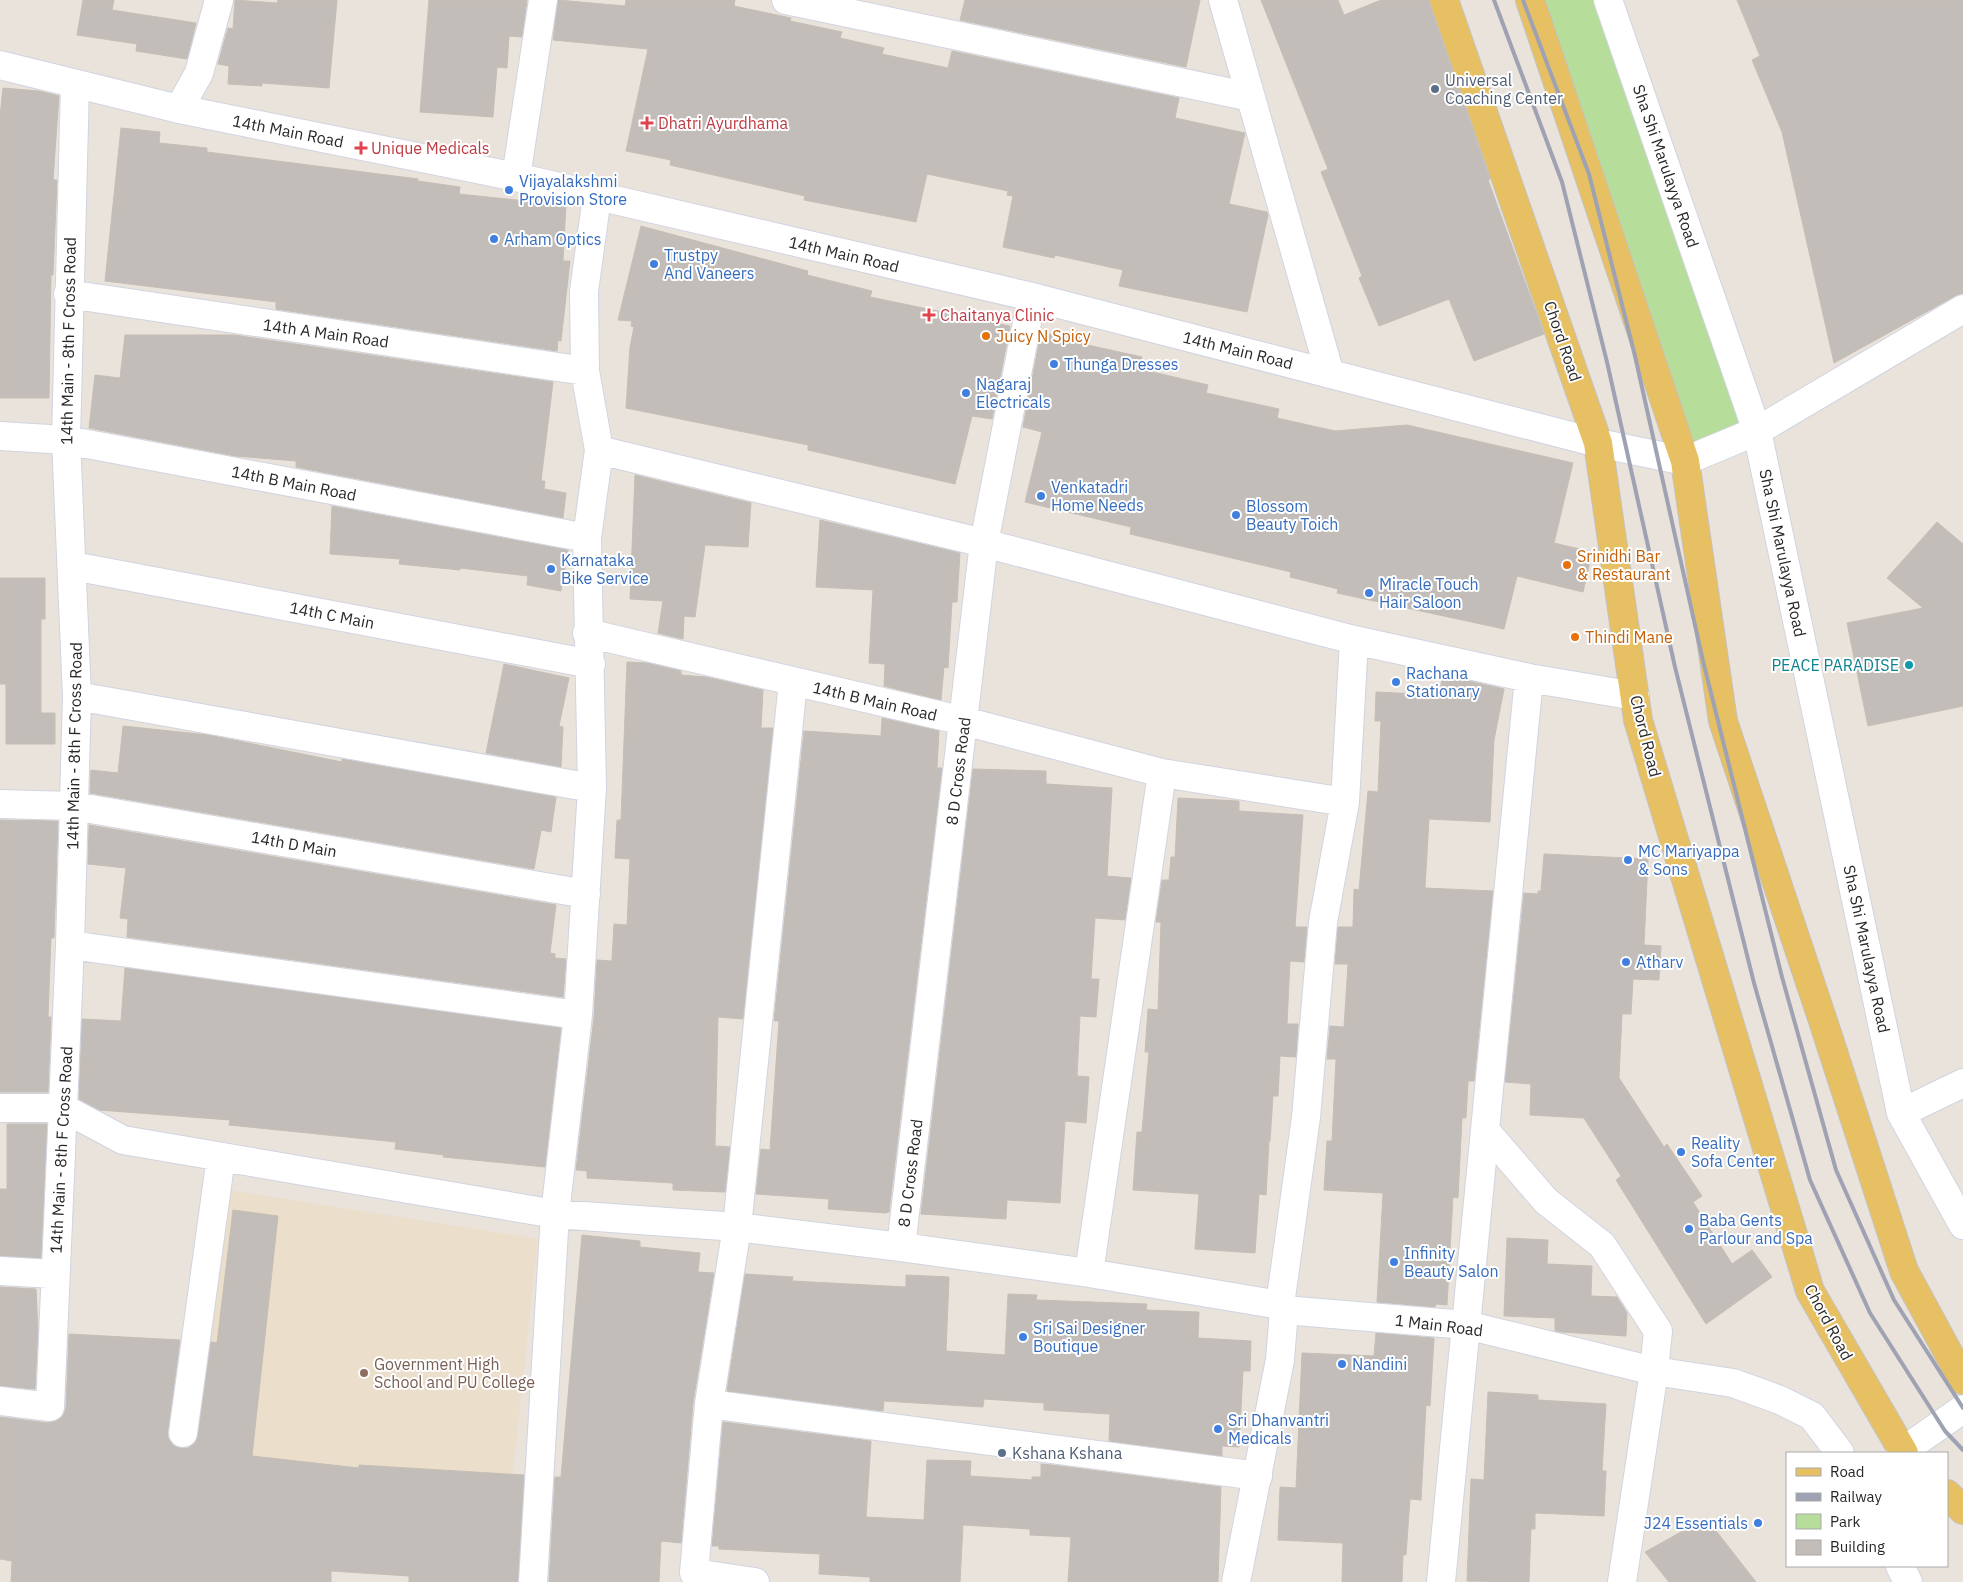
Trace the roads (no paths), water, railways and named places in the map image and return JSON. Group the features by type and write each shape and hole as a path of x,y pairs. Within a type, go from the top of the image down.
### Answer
{"main road":[{"name":"Chord Road","path":"1444,0 1598,443 1641,729 1810,1291 1901,1452"},
{"path":"1530,0 1685,461 1723,721 1826,1027 1904,1271 1963,1380"},
{"path":"1948,1495 1963,1510"}],"street":[{"path":"179,109 199,73 219,0"},
{"path":"516,177 543,0"},
{"path":"786,0 1251,97"},
{"path":"1223,0 1330,374"},
{"name":"Sha Shi Marulayya Road","path":"1608,0 1758,431 1901,1113 1963,1225"},
{"name":"14th Main Road","path":"0,65 179,109 516,177 1032,297 1598,443 1685,461"},
{"name":"14th Main - 8th F Cross Road","path":"0,1401 50,1407 70,945 77,696 73,566 66,440 68,294 75,84"},
{"path":"533,1582 554,1214 578,1015 592,788 591,664 587,633 587,538 599,450 585,371 584,291 597,197"},
{"name":"14th A Main Road","path":"68,294 585,371"},
{"name":"8 D Cross Road","path":"901,1246 984,543 1032,297"},
{"path":"1685,461 1758,431 1963,309"},
{"name":"14th B Main Road","path":"0,436 66,440 587,538"},
{"path":"599,450 984,543 1354,640 1528,678 1635,696"},
{"name":"14th C Main","path":"73,566 591,664"},
{"name":"14th B Main Road","path":"587,633 964,721 1162,773 1345,802"},
{"path":"1236,1582 1280,1360 1282,1307 1306,1117 1323,922 1345,802 1354,640"},
{"path":"1441,1582 1528,678"},
{"path":"754,1582 696,1574 709,1404 737,1227 792,682"},
{"path":"77,696 592,788"},
{"path":"1089,1272 1162,773"},
{"name":"14th D Main","path":"0,804 73,806 586,894"},
{"path":"70,945 578,1015"},
{"path":"1901,1113 1963,1083"},
{"path":"0,1108 63,1108"},
{"name":"1 Main Road","path":"63,1108 123,1140 554,1214 737,1227 901,1246 1089,1272 1282,1307 1466,1325 1654,1371 1732,1383 1780,1400 1812,1416 1839,1452"},
{"path":"1485,1130 1546,1201 1602,1245 1658,1331 1654,1371 1622,1582"},
{"path":"183,1433 221,1157"},
{"path":"0,1271 55,1274"},
{"path":"709,1404 1258,1476"},
{"path":"1903,1452 1963,1409"},
{"path":"1900,1567 1908,1582"}],"railway":[{"path":"1494,0 1562,182 1607,362 1675,667 1754,983 1810,1180 1870,1313 1945,1431 1963,1450"},
{"path":"1523,0 1589,174 1635,356 1703,661 1782,977 1836,1170 1894,1300 1963,1408"}],"place":[{"name":"Universal Coaching Center","path":"1435,89"},
{"name":"Dhatri Ayurdhama","path":"647,123"},
{"name":"Unique Medicals","path":"361,148"},
{"name":"Vijayalakshmi Provision Store","path":"509,190"},
{"name":"Arham Optics","path":"494,239"},
{"name":"Trustpy And Vaneers","path":"654,264"},
{"name":"Chaitanya Clinic","path":"929,315"},
{"name":"Juicy N Spicy","path":"986,336"},
{"name":"Thunga Dresses","path":"1054,364"},
{"name":"Nagaraj Electricals","path":"966,393"},
{"name":"Venkatadri Home Needs","path":"1041,496"},
{"name":"Blossom Beauty Toich","path":"1236,515"},
{"name":"Srinidhi Bar & Restaurant","path":"1567,565"},
{"name":"Karnataka Bike Service","path":"551,569"},
{"name":"Miracle Touch Hair Saloon","path":"1369,593"},
{"name":"Thindi Mane","path":"1575,637"},
{"name":"PEACE PARADISE","path":"1909,665"},
{"name":"Rachana Stationary","path":"1396,682"},
{"name":"MC Mariyappa & Sons","path":"1628,860"},
{"name":"Atharv","path":"1626,962"},
{"name":"Reality Sofa Center","path":"1681,1152"},
{"name":"Baba Gents Parlour and Spa","path":"1689,1229"},
{"name":"Infinity Beauty Salon","path":"1394,1262"},
{"name":"Sri Sai Designer Boutique","path":"1023,1337"},
{"name":"Nandini","path":"1342,1364"},
{"name":"Government High School and PU College","path":"364,1373"},
{"name":"Sri Dhanvantri Medicals","path":"1218,1429"},
{"name":"Kshana Kshana","path":"1002,1453"},
{"name":"J24 Essentials","path":"1758,1523"}]}
